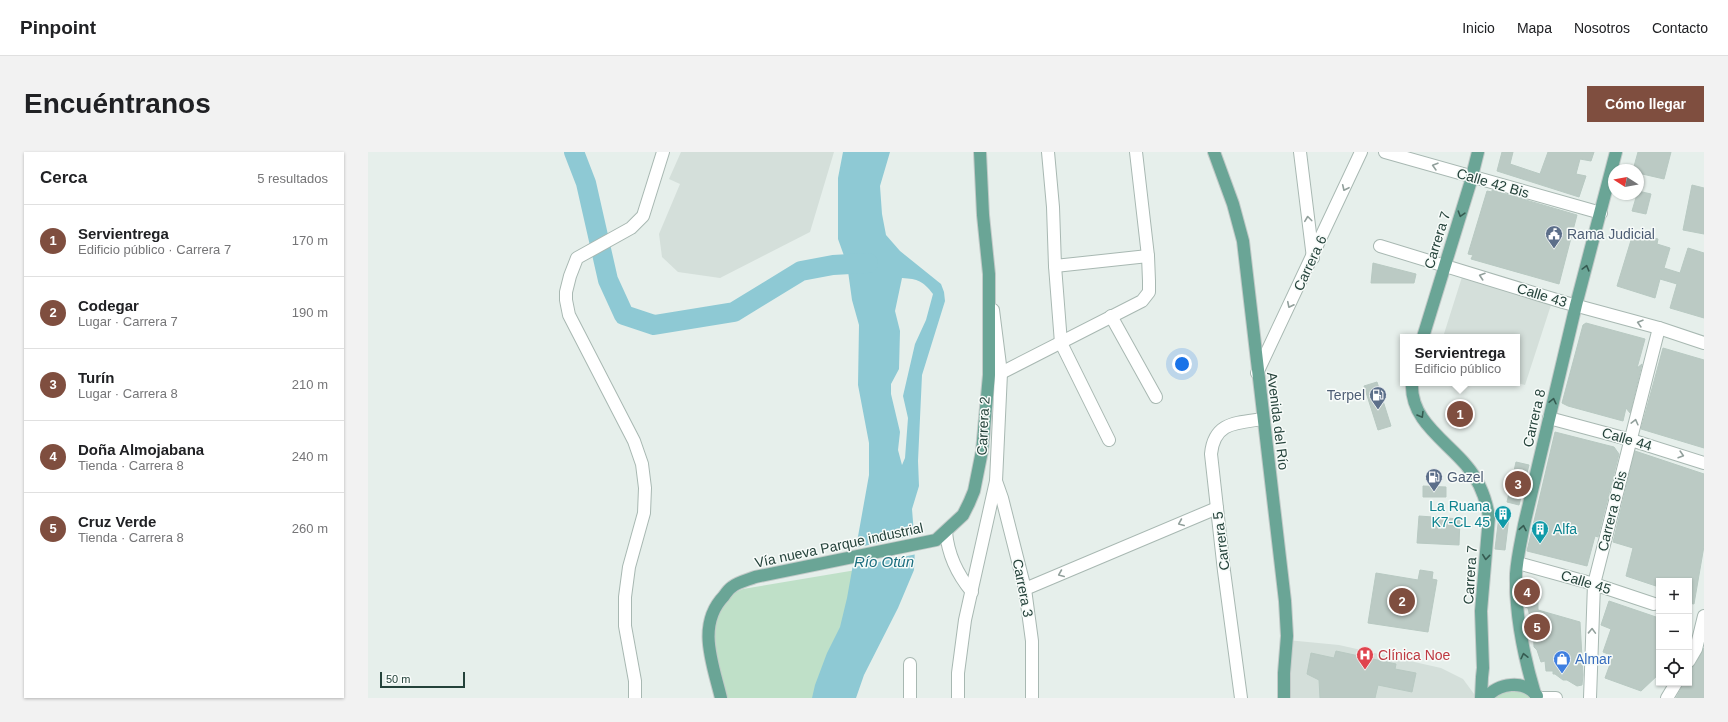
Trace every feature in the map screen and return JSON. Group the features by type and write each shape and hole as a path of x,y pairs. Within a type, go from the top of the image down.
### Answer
{"main road":[{"name":"Carrera 2","path":"980,152 983,215 989,274"},
{"name":"Avenida del Río","path":"1214,152 1233,204 1242,241 1287,622 1288,636 1284,673 1284,698"},
{"name":"Carrera 7","path":"1424,334 1446,265 1478,152"},
{"name":"Carrera 8","path":"1539,697 1524,657 1518,621 1516,590 1518,562 1524,525 1597,212 1616,152"},
{"name":"Vía nueva Parque industrial","path":"721,698 708,643 710,619 719,600 732,587 755,577 936,540 962,515 974,491 982,451 989,375 989,274"},
{"name":"Carrera 7","path":"1412,386 1413,396 1420,414 1433,432 1466,465 1477,481 1487,504 1489,517 1481,611 1483,668 1481,698"},
{"path":"1486,698 1495,689 1510,685 1524,687 1539,697"}],"street":[{"path":"635,698 635,681 625,626 625,597 629,567 644,513 645,488 642,464 634,440 569,315 566,292 577,258 631,228 643,216 663,152"},
{"path":"1048,152 1053,207 1055,266 1061,343 1109,440"},
{"path":"1001,373 1142,301 1149,292 1148,256 1136,152"},
{"path":"1300,152 1313,258"},
{"name":"Carrera 6","path":"1257,373 1313,258 1361,152"},
{"name":"Calle 42 Bis","path":"1385,152 1597,212"},
{"name":"Calle 43","path":"1380,246 1704,343"},
{"path":"1055,266 1148,256"},
{"name":"Carrera 2","path":"958,698 959,666 965,620 996,481 1001,373 989,274"},
{"path":"1111,316 1156,397"},
{"name":"Carrera 8 Bis","path":"1590,698 1594,584 1658,328"},
{"name":"Calle 44","path":"1549,418 1630,440 1704,463"},
{"name":"Carrera 5","path":"1242,698 1211,454 1212,443 1217,434 1232,423 1263,419"},
{"name":"Carrera 3","path":"996,481 1002,498 1025,589 1032,641 1032,698"},
{"path":"1025,589 1217,508"},
{"path":"946,532 950,555 956,569 972,592"},
{"name":"Calle 45","path":"1518,562 1594,584 1654,604"},
{"path":"1692,656 1696,649 1704,616"},
{"path":"910,664 910,698"},
{"path":"1667,698 1674,686"},
{"path":"1539,697 1556,698"}],"shaded area":[{"path":"681,152 834,152 810,232 720,278 678,272 662,257 659,234 680,184 669,179"},
{"path":"1462,277 1551,305 1525,385 1520,384 1520,334 1444,334"},
{"name":"Clínica Noe","path":"1287,640 1339,645 1441,668 1463,679 1477,698 1284,698"}],"green space":[{"path":"874,567 820,698 721,698 708,643 719,600 743,589"},
{"path":"1510,685 1538,698 1486,698"}],"water":[{"name":"Río Otún","path":"843,152 890,152 880,186 882,214 886,235 900,251 941,284 945,301 922,375 918,461 919,486 912,509 915,547 914,570 898,608 864,675 856,698 812,698 815,685 827,653 840,627 847,598 869,475 869,443 858,385 859,325 852,300 847,264 838,239 838,178","holes":["902,278 908,278 923,283 933,294 926,320 915,344 903,396 908,418 905,458 902,465 898,450 900,432 891,394 891,384 899,369 900,331 895,311"]}],"pier":[{"path":"916,535 917,554 850,568 854,548"}],"building":[{"path":"1502,152 1513,152 1510,164 1540,174 1548,152 1594,152 1591,161 1580,159 1576,174 1586,176 1579,197 1497,171"},
{"path":"1638,152 1671,152 1664,179 1644,174 1644,164 1635,164"},
{"path":"1692,185 1704,188 1704,234 1683,230"},
{"path":"1492,190 1577,215 1559,284 1471,259 1473,255 1468,254 1487,191 1492,192"},
{"path":"1644,192 1651,194 1646,214 1632,211 1635,200 1644,200"},
{"path":"1642,235 1658,239 1657,244 1670,248 1664,268 1680,273 1688,248 1704,253 1704,318 1670,308 1677,284 1660,279 1655,298 1617,286 1632,237 1641,239"},
{"path":"1373,263 1416,274 1414,283 1371,283"},
{"path":"1586,323 1645,339 1637,368 1642,364 1630,413 1626,408 1623,421 1562,403 1583,325"},
{"path":"1663,348 1704,360 1704,448 1641,429"},
{"name":"Terpel","path":"1377,382 1391,426 1378,430 1364,386"},
{"path":"1455,406 1469,410 1466,422 1452,419"},
{"path":"1555,432 1614,447 1619,454 1598,537 1595,536 1587,566 1527,551"},
{"path":"1635,451 1704,474 1704,546 1694,604 1692,604 1692,578 1656,578 1656,586 1626,576 1633,548 1613,542"},
{"path":"1516,462 1529,465 1519,505 1507,502"},
{"name":"Gazel","path":"1423,486 1446,487 1446,497 1423,497"},
{"name":"La Ruana K7-CL 45","path":"1500,508 1510,509 1505,550 1495,549"},
{"path":"1419,516 1460,519 1459,545 1417,543"},
{"path":"1420,570 1433,572 1432,579 1437,580 1428,632 1368,623 1376,573 1418,580"},
{"path":"1524,594 1538,599 1538,610 1580,622 1583,675 1582,685 1577,686 1553,674 1553,671 1546,671 1545,661 1541,662 1537,650 1534,647 1533,622 1531,622 1528,608 1525,607"},
{"path":"1609,601 1656,617 1656,677 1641,691 1605,678 1613,656 1603,652 1611,629 1601,625"},
{"path":"1704,648 1704,698 1676,698 1682,686 1692,686 1692,668"},
{"path":"1336,651 1396,664 1395,669 1416,673 1412,692 1378,685 1375,698 1320,698 1319,680 1307,674 1311,653 1334,658"}],"waterway":[{"path":"574,152 586,183 608,280 624,315 654,325 734,312 801,271 833,265 868,263"}],"place":[{"name":"Rama Judicial","path":"1554,249"},
{"name":"Terpel","path":"1378,410"},
{"name":"Servientrega","path":"1460,414"},
{"name":"Turín","path":"1518,484"},
{"name":"Gazel","path":"1434,492"},
{"name":"La Ruana K7-CL 45","path":"1503,529"},
{"name":"Alfa","path":"1540,544"},
{"name":"Doña Almojabana","path":"1527,592"},
{"name":"Codegar","path":"1402,601"},
{"name":"Cruz Verde","path":"1537,627"},
{"name":"Clínica Noe","path":"1365,670"},
{"name":"Almar","path":"1562,674"}]}
